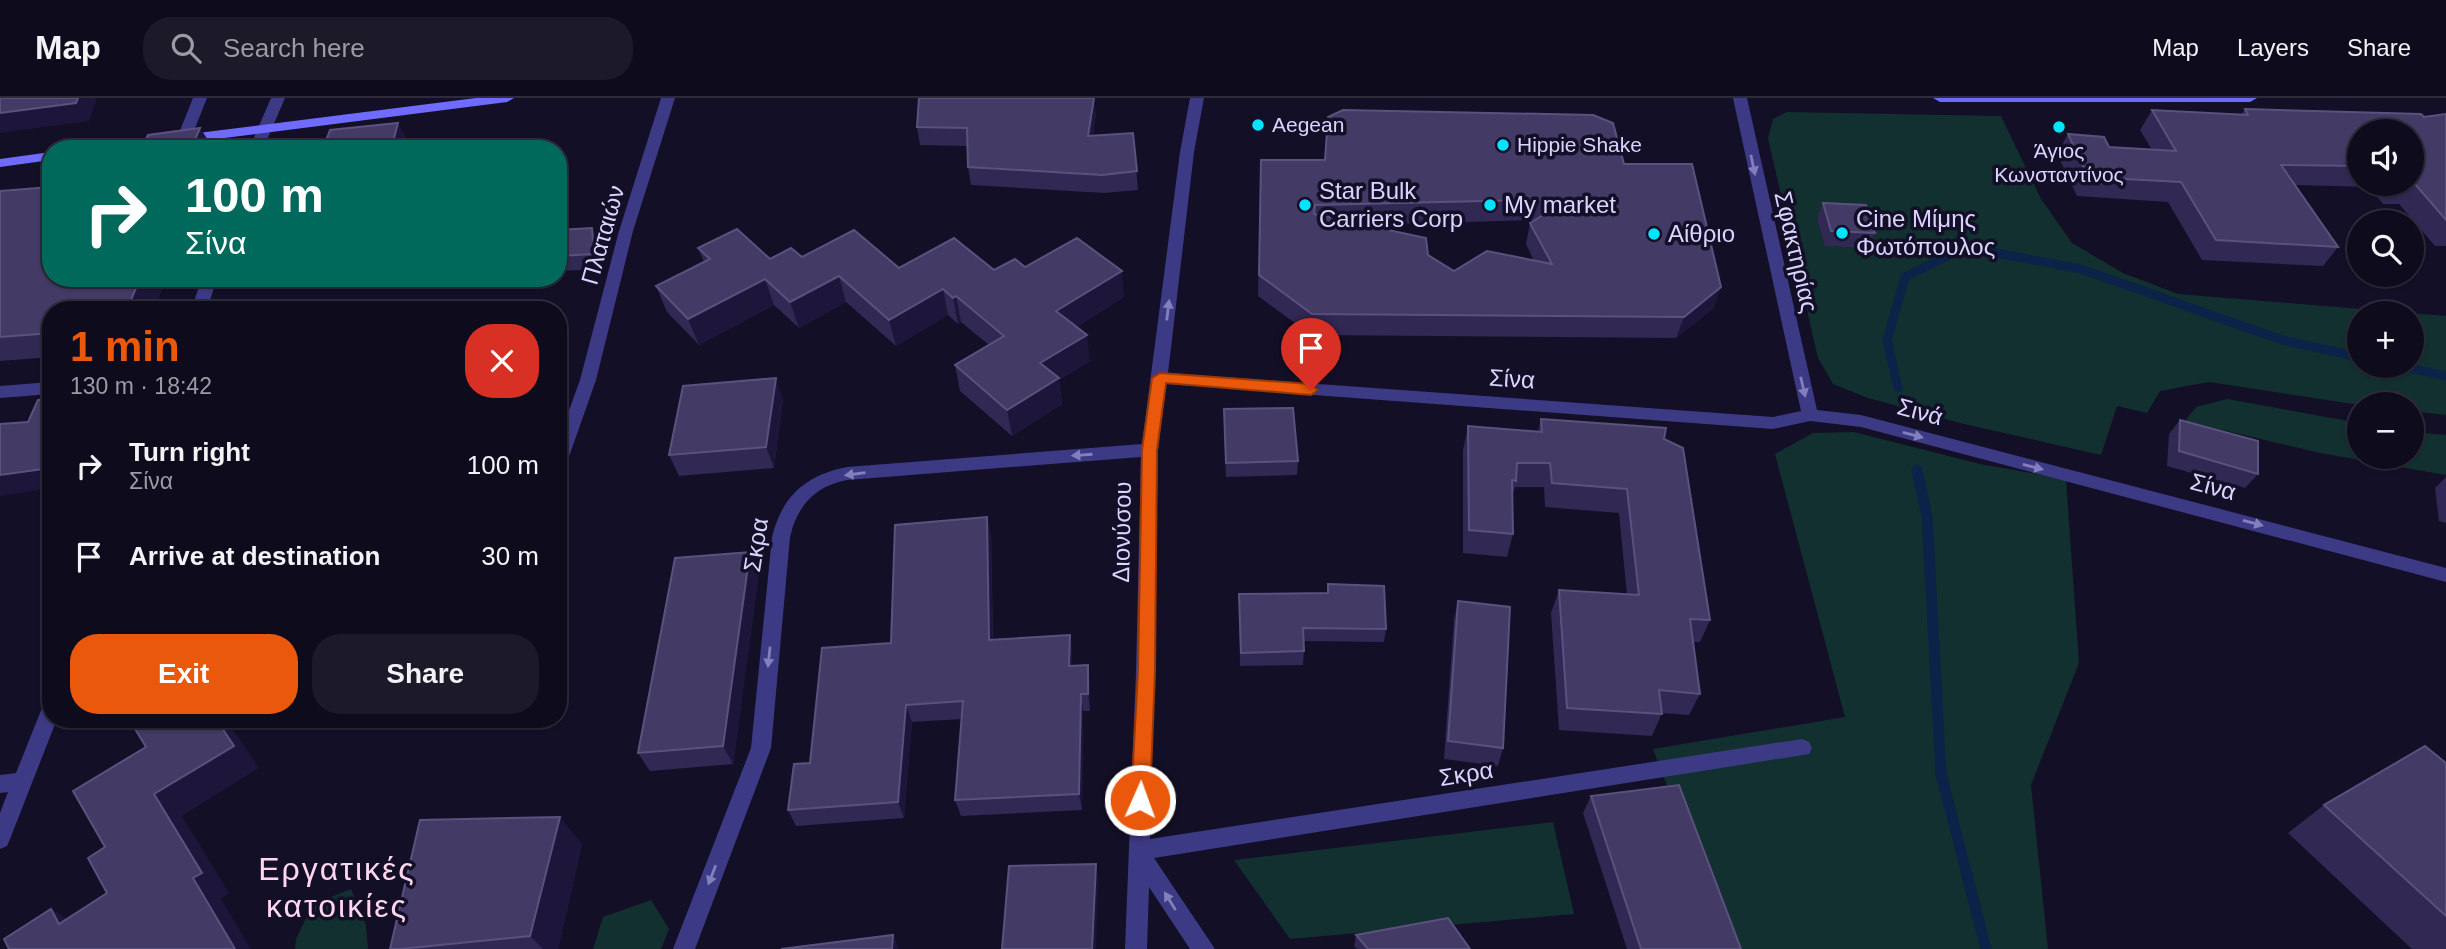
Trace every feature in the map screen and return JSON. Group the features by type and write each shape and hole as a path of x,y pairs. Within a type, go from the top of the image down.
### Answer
{"street":[{"path":"184,138 201,98"},
{"path":"259,140 278,98"},
{"path":"169,140 507,98"},
{"name":"Πλαταιών","path":"567,440 589,380 626,231 668,98"},
{"name":"Διονύσου","path":"1136,949 1146,671 1150,450 1187,152 1197,98"},
{"name":"Σφακτηρίας","path":"1740,98 1810,415"},
{"path":"1940,98 2250,98"},
{"path":"0,163 42,157"},
{"name":"Σίνα","path":"1160,378 1773,423 1810,415 1860,421"},
{"path":"0,392 42,389"},
{"name":"Σινά","path":"1860,421 1966,450"},
{"name":"Σκρα","path":"684,949 761,748 781,537 786,516 796,499 822,480 850,474 933,465 1150,450"},
{"name":"Σίνα","path":"1966,450 2446,575"},
{"path":"0,839 44,728"},
{"name":"Σκρα","path":"1138,851 1802,748"},
{"path":"0,784 23,781"},
{"path":"1138,851 1204,949"}],"green space":[{"path":"1787,112 2001,116 2041,199 2072,243 2123,273 2178,294 2347,308 2347,378 2424,378 2424,314 2446,316 2446,415 2424,412 2424,392 2347,392 2347,403 2209,382 2160,391 2147,413 2117,406 2101,455 1960,423 1868,398 1833,384 1818,358 1768,138 1773,119"},
{"path":"2227,399 2347,421 2347,458 2185,421 2196,407"},
{"path":"1854,432 1980,464 2066,479 2079,663 2031,785 2048,949 1729,949 1653,749 1845,717 1775,454 1813,433"},
{"path":"2424,433 2446,435 2446,475 2412,469 2424,469"},
{"path":"1553,822 1574,914 1290,939 1234,860"},
{"path":"351,889 366,925 368,949 295,949 296,939 313,904"},
{"path":"651,900 669,929 661,949 593,949 603,917"}],"building":[{"path":"0,98 78,98 76,103 0,113"},
{"path":"919,98 1094,98 1088,136 1133,133 1137,171 1102,175 968,167 967,128 917,127"},
{"path":"2245,109 2421,114 2424,117 2446,114 2446,220 2424,194 2424,119 2347,119 2347,166 2281,165 2338,247 2216,240 2181,182 2088,177 2068,134 2104,137 2109,147 2176,151 2152,110 2248,115"},
{"name":"Αίθριο","path":"1343,110 1593,115 1613,123 1624,164 1692,164 1721,287 1684,317 1312,314 1259,275 1261,160 1325,160 1328,117","holes":["1569,199 1530,223 1552,264 1487,251 1454,271 1428,255 1426,238 1314,214 1315,205"]},
{"path":"398,123 393,140 326,140 330,130"},
{"path":"200,128 195,140 146,140 148,135"},
{"path":"42,188 42,287 136,287 131,301 42,301 42,334 0,337 0,191"},
{"path":"1823,203 1866,205 1875,233 1831,231"},
{"path":"592,228 594,254 567,256 567,229"},
{"path":"737,229 770,259 791,248 802,257 854,230 899,268 954,238 994,270 1015,259 1025,267 1077,238 1122,271 1056,311 1087,335 1040,363 1059,378 1007,410 955,365 1004,336 956,296 953,298 943,289 889,320 839,276 790,302 765,279 688,319 656,286 710,259 698,248"},
{"path":"776,378 766,447 669,455 683,386"},
{"path":"38,400 42,400 42,469 0,475 0,424 28,422"},
{"path":"1293,408 1298,461 1226,463 1224,409"},
{"path":"1541,419 1666,428 1664,439 1683,448 1710,620 1690,619 1700,694 1659,690 1662,714 1567,708 1559,590 1639,595 1627,489 1552,483 1550,463 1517,463 1516,481 1512,480 1513,534 1469,530 1468,426 1542,432"},
{"path":"2180,420 2258,441 2258,474 2179,451"},
{"path":"987,517 989,640 1070,635 1069,666 1088,665 1088,694 1081,694 1079,794 955,800 963,701 906,705 898,802 788,810 794,764 810,763 822,648 891,643 895,525"},
{"path":"750,552 723,746 638,753 675,558"},
{"path":"1328,584 1384,586 1386,629 1303,628 1304,651 1241,653 1239,594 1328,593"},
{"path":"1458,601 1510,607 1503,748 1448,741"},
{"path":"134,728 222,728 234,746 154,794 202,873 193,878 235,949 9,949 4,939 51,909 59,924 107,893 88,858 105,847 73,791 146,747"},
{"path":"2425,746 2446,763 2446,916 2324,805"},
{"path":"1679,785 1741,949 1641,949 1591,796"},
{"path":"560,817 530,936 390,949 420,820"},
{"path":"1096,864 1092,949 1002,949 1009,866"},
{"path":"1448,918 1470,949 1368,949 1356,935"},
{"path":"893,935 892,949 781,949"}],"waterway":[{"path":"1898,388 1887,340 1905,277 1965,247 2081,269 2282,340 2347,354"},
{"path":"2424,371 2446,376"},
{"path":"1917,470 1927,516 1941,774 1986,949"}],"place":[{"name":"Aegean","path":"1258,125"},
{"name":"Άγιος Κωνσταντίνος","path":"2059,127"},
{"name":"Hippie Shake","path":"1503,145"},
{"name":"Star Bulk Carriers Corp","path":"1305,205"},
{"name":"My market","path":"1490,205"},
{"name":"Cine Μίμης Φωτόπουλος","path":"1842,233"},
{"name":"Αίθριο","path":"1654,234"}],"district":[{"name":"Εργατικές κατοικίες","path":"337,888"}],"route":[{"path":"1140,800 1146,671 1150,450 1160,378 1311,390"}]}
